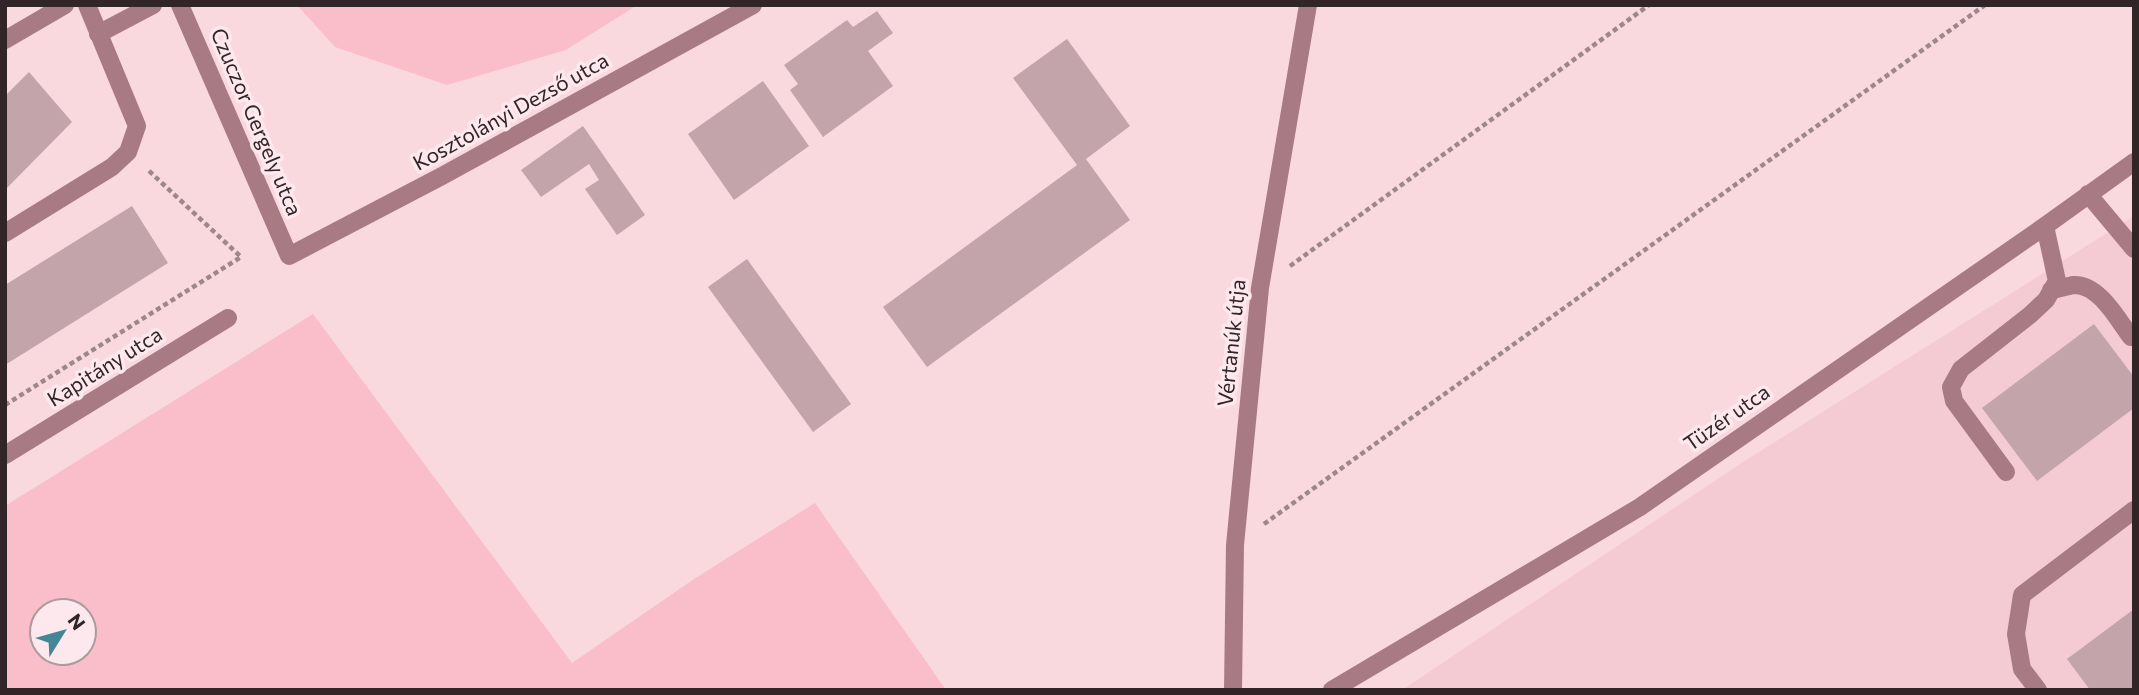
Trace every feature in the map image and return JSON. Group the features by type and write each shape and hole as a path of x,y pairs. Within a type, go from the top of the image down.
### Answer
{"street":[{"path":"5,40 65,5"},
{"path":"5,233 112,167 128,152 137,126 87,5"},
{"path":"99,34 153,5"},
{"name":"Czuczor Gergely utca","path":"180,5 289,256"},
{"name":"Kosztolányi Dezső utca","path":"289,256 442,176 753,5"},
{"name":"Vértanúk útja","path":"1233,690 1235,545 1260,288 1308,5"},
{"name":"Tüzér utca","path":"1332,690 1640,506 2134,162"},
{"path":"2088,194 2134,250"},
{"path":"2006,472 1954,401 1951,387 1961,369 2030,315 2046,300 2052,290 2057,281 2045,226"},
{"path":"2052,290 2076,285 2089,289 2098,295 2131,337"},
{"name":"Kapitány utca","path":"5,455 228,318"},
{"path":"2038,690 2022,669 2016,634 2022,595 2134,510"}],"path":[{"path":"1260,288 1649,5"},
{"path":"1235,545 1985,5"},
{"path":"5,405 241,257 128,152"}],"shaded area":[{"path":"297,5 637,5 566,50 447,85 335,47"},
{"path":"2134,216 2134,690 1402,690 1743,462"},
{"path":"313,314 572,663 694,579 815,503 946,690 5,690 5,506"}],"building":[{"path":"877,11 893,33 868,51 893,86 823,137 790,90 798,84 784,65 847,20 853,27"},
{"path":"1067,39 1130,126 1086,159 1130,220 927,367 883,307 1077,165 1013,78"},
{"path":"29,72 72,122 5,190 5,96"},
{"path":"763,81 809,146 734,200 688,134"},
{"path":"583,126 645,215 617,235 585,189 599,180 589,164 541,197 521,170"},
{"path":"132,206 168,263 5,365 5,285"},
{"path":"747,259 851,404 813,432 708,287"},
{"path":"2094,324 2134,377 2134,408 2037,481 1982,408"},
{"path":"2134,609 2134,690 2090,690 2067,659"}]}
